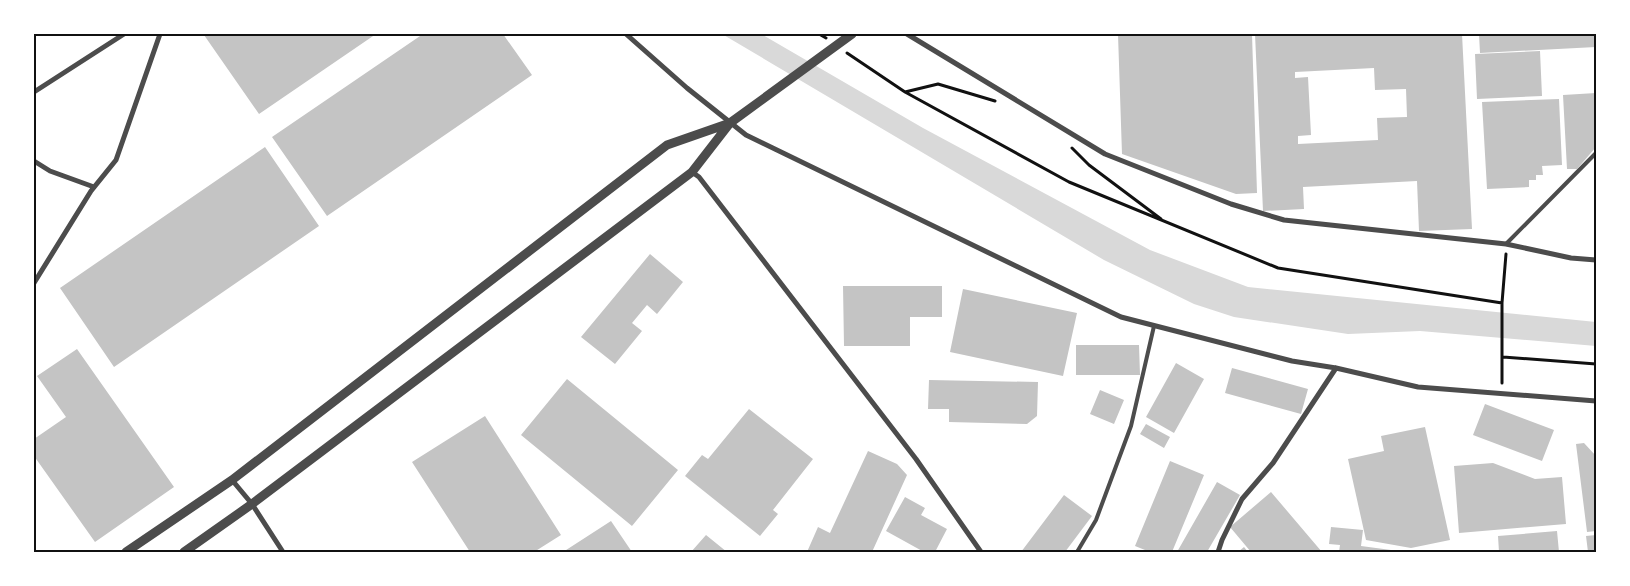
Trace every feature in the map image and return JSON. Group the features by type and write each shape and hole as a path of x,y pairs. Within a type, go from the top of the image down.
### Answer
{"street":[{"path":"34,92 124,34"},
{"path":"34,283 94,187 116,160 160,34"},
{"path":"626,34 746,135 1121,317 1292,361 1336,368 1418,387 1596,401"},
{"path":"184,552 252,504 692,172 730,123 852,34"},
{"path":"907,34 1105,154 1230,204 1284,220 1506,244 1571,258 1596,260"},
{"path":"126,552 232,480 667,145 730,123"},
{"path":"34,161 50,171 94,187"},
{"path":"692,172 699,178 916,458 982,552"},
{"path":"1218,552 1242,499 1273,463 1336,368"},
{"path":"232,480 252,504 283,552"}],"lane":[{"path":"1506,244 1596,153"},
{"path":"1077,552 1096,520 1131,426 1154,326"}],"path":[{"path":"818,34 826,39"},
{"path":"842,50 905,92 1069,182 1278,268 1502,305"},
{"path":"905,92 938,84 1003,104"},
{"path":"1068,144 1088,165 1166,222"},
{"path":"1502,394 1502,305 1506,244"},
{"path":"1503,357 1596,364"}],"shaded area":[{"path":"722,34 761,34 923,128 1150,250 1248,287 1596,322 1596,346 1420,331 1348,334 1234,317 1194,304 1104,260"}],"building":[{"path":"376,34 259,114 204,35"},
{"path":"423,34 503,34 532,75 327,216 272,137"},
{"path":"1118,34 1252,34 1257,193 1236,194 1122,154"},
{"path":"1255,34 1462,34 1472,229 1419,231 1417,181 1303,187 1304,209 1263,211","holes":["1374,68 1375,90 1406,89 1407,117 1377,118 1378,140 1298,144 1298,136 1311,135 1308,77 1295,78 1295,72"]},
{"path":"1479,34 1596,34 1596,47 1480,53"},
{"path":"1540,51 1542,96 1477,99 1475,54"},
{"path":"1596,93 1596,147 1577,169 1567,169 1563,95"},
{"path":"1559,99 1562,165 1542,166 1543,175 1536,175 1536,180 1529,180 1529,187 1487,189 1482,102"},
{"path":"265,147 319,226 114,367 60,288"},
{"path":"650,254 683,282 657,314 647,305 632,323 642,331 615,364 581,337"},
{"path":"843,286 942,286 942,317 910,317 910,346 844,346"},
{"path":"963,289 1077,313 1063,376 950,352"},
{"path":"1076,345 1139,345 1140,375 1076,375"},
{"path":"77,349 174,487 95,542 34,456 34,439 66,417 37,376"},
{"path":"1176,363 1204,379 1174,433 1146,417"},
{"path":"1232,368 1308,389 1301,414 1225,393"},
{"path":"567,379 678,470 632,526 521,435"},
{"path":"929,380 1038,382 1037,416 1027,424 949,422 949,409 928,409"},
{"path":"1100,390 1124,400 1114,424 1090,414"},
{"path":"1485,404 1554,430 1542,461 1473,435"},
{"path":"749,409 813,459 773,510 778,514 760,536 685,476 702,455 708,459"},
{"path":"485,416 561,535 534,552 470,552 412,462"},
{"path":"1146,424 1170,437 1164,448 1140,434"},
{"path":"1425,427 1450,540 1411,548 1366,540 1348,459 1384,451 1381,436"},
{"path":"1584,443 1596,456 1596,531 1587,532 1576,444"},
{"path":"868,451 897,464 907,475 872,552 807,552 818,527 830,533"},
{"path":"1170,461 1204,475 1172,552 1150,552 1135,546"},
{"path":"1493,463 1535,479 1562,477 1566,524 1459,533 1454,466"},
{"path":"1217,482 1240,495 1207,552 1177,552"},
{"path":"1271,492 1322,552 1262,552 1260,550 1251,552 1230,527"},
{"path":"1064,495 1092,516 1065,552 1021,552"},
{"path":"905,497 925,508 921,515 947,529 935,552 924,552 886,531"},
{"path":"611,521 632,552 563,552"},
{"path":"1331,527 1363,530 1361,546 1406,552 1339,552 1340,545 1329,544"},
{"path":"1557,531 1559,552 1499,552 1498,536"},
{"path":"706,535 727,552 691,552"},
{"path":"1596,535 1596,552 1588,552 1586,536"},
{"path":"1244,547 1248,552 1238,552"},
{"path":"1418,550 1433,551 1433,552 1418,552"}]}
